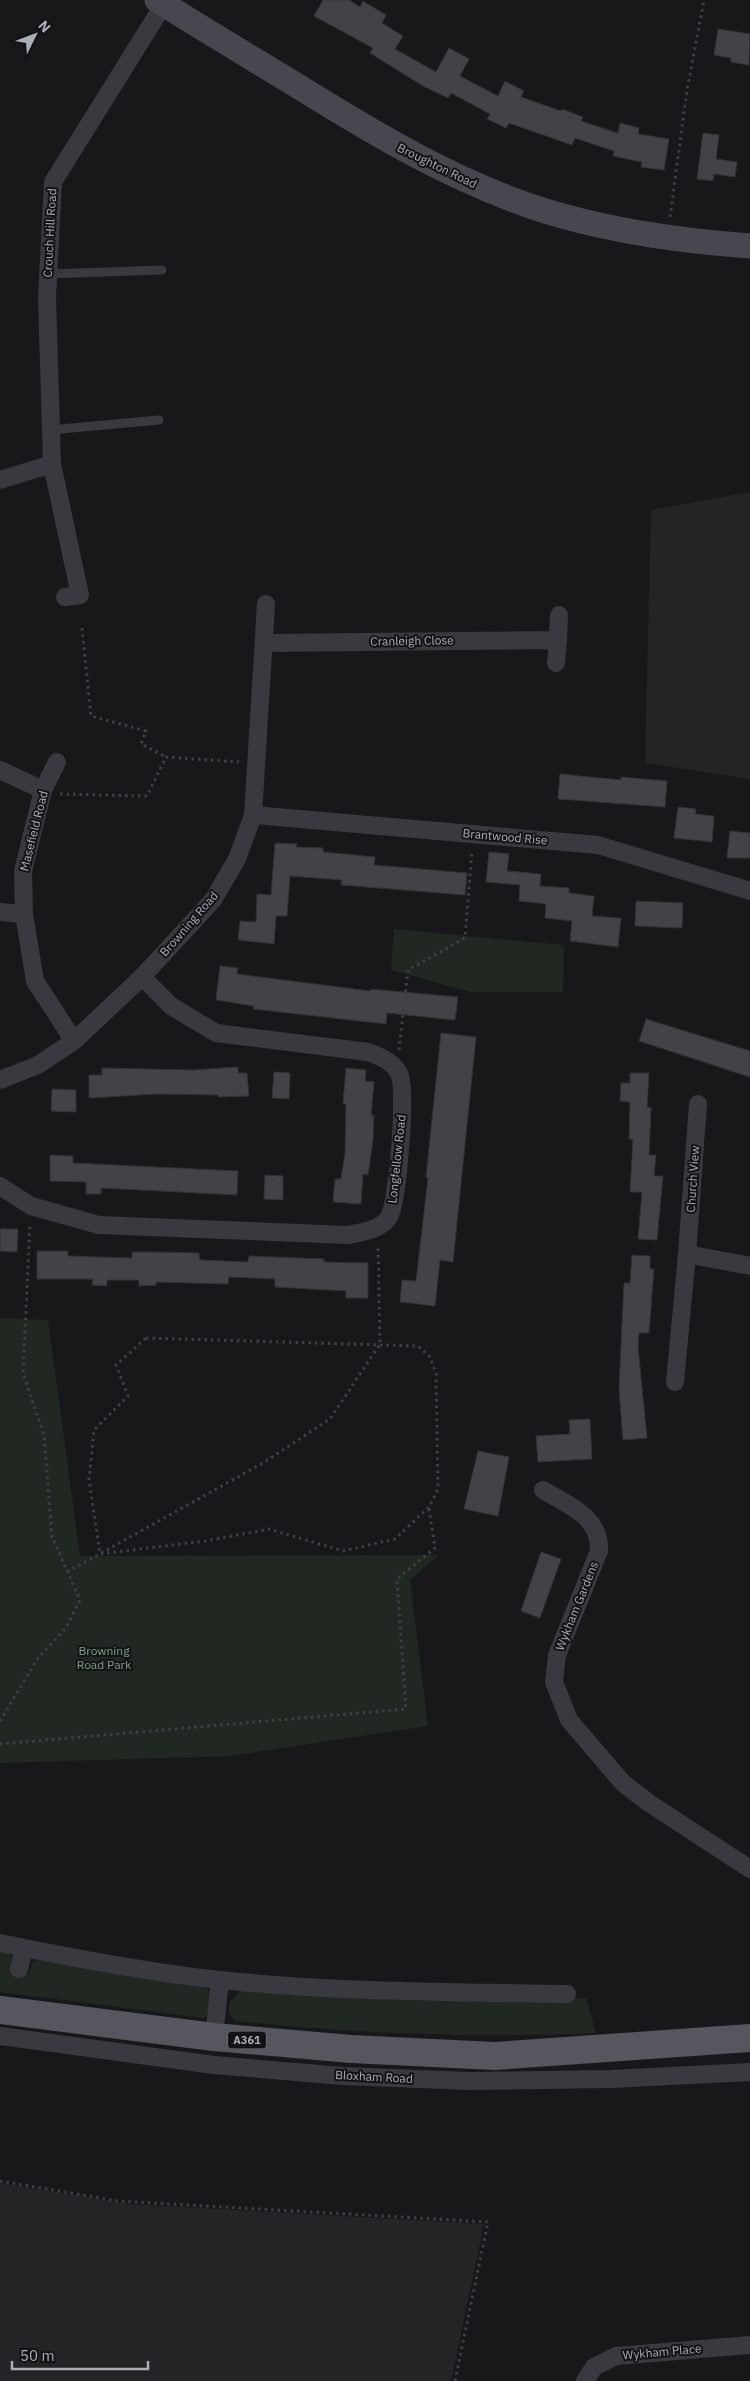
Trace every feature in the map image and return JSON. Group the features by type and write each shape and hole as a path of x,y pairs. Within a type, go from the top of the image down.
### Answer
{"main road":[{"name":"Broughton Road","path":"169,4 379,137 430,165 494,192 543,210 667,238 750,246"},
{"name":"A361","path":"0,2010 214,2037 351,2049 495,2056 750,2038"}],"street":[{"name":"Crouch Hill Road","path":"64,596 80,595 52,464 48,274 53,182 169,4"},
{"path":"0,480 52,464"},
{"name":"Browning Road","path":"0,1080 38,1065 74,1041 142,978 213,900 237,859 253,815 266,643 266,604"},
{"path":"556,663 559,615"},
{"name":"Cranleigh Close","path":"266,643 558,640"},
{"name":"Masefield Road","path":"57,762 43,792 23,871 24,914 35,981 74,1041"},
{"path":"0,770 43,792"},
{"name":"Brantwood Rise","path":"253,815 598,846 750,891"},
{"path":"0,912 24,914"},
{"path":"142,978 171,1006 216,1033 368,1052 386,1059 397,1071"},
{"name":"Longfellow Road","path":"378,1225 389,1217 394,1199 404,1093 400,1074 397,1071"},
{"name":"Church View","path":"675,1382 698,1104"},
{"path":"0,1186 31,1206 99,1225 348,1235 372,1230 378,1225"},
{"path":"687,1254 750,1266"},
{"name":"Wykham Gardens","path":"543,1490 590,1519 596,1530 599,1543 599,1551 557,1654 554,1682 569,1720 623,1783 750,1869"},
{"path":"0,1943 111,1966 220,1980 346,1990 567,1994"},
{"path":"19,1969 24,1948"},
{"path":"214,2037 220,1980"},
{"name":"Bloxham Road","path":"0,2036 214,2065 353,2076 470,2081 611,2079 750,2072"},
{"name":"Wykham Place","path":"585,2381 594,2367 616,2356 750,2345"}],"lane":[{"path":"48,274 162,270"},
{"path":"50,430 159,420"}],"path":[{"path":"667,238 686,90 704,0"},
{"path":"82,628 91,716 146,731 140,744 166,758 257,763"},
{"path":"43,792 147,796 166,758"},
{"path":"397,1071 408,970 465,938 474,835"},
{"path":"0,1721 38,1658 66,1628 80,1600 52,1537 44,1435 23,1373 31,1206"},
{"path":"68,1572 263,1462 330,1419 380,1344 378,1225"},
{"path":"146,1338 418,1346 430,1357 436,1374 438,1489 429,1507 395,1539 343,1551 270,1528 205,1541 100,1554 89,1479 94,1430 128,1396 116,1365 146,1338"},
{"path":"0,1744 406,1709 397,1580 435,1548 429,1507"},
{"path":"0,2181 118,2201 488,2222 455,2381"}],"shaded area":[{"path":"750,492 750,779 645,763 651,510"},
{"path":"0,2183 130,2204 484,2224 451,2381 0,2381"}],"green space":[{"path":"394,929 564,945 563,992 470,992 391,970"},
{"name":"Browning Road Park","path":"0,1318 48,1320 80,1556 439,1555 410,1580 428,1726 230,1756 0,1763"},
{"path":"0,1948 12,1957 13,1971 28,1974 33,1962 45,1958 206,1987 215,2000 211,2011 204,2018 0,1992"},
{"path":"241,1990 419,2001 586,1998 596,2033 416,2034 325,2029 235,2021 229,2013 229,2003"}],"building":[{"path":"323,0 349,0 360,7 363,1 386,15 382,23 403,36 395,49 436,72 449,48 469,59 460,76 498,96 505,81 524,91 521,97 583,117 581,121 618,133 620,123 639,128 638,134 669,139 664,170 641,167 642,162 613,156 614,151 575,138 572,145 509,123 506,128 487,119 490,114 451,93 448,98 423,86 370,53 373,48 314,16"},
{"path":"718,29 750,34 749,65 731,62 731,58 714,55"},
{"path":"703,133 719,135 716,159 737,162 735,177 714,174 713,181 697,179"},
{"path":"560,774 621,780 621,777 667,781 665,807 558,799"},
{"path":"678,807 696,809 695,814 714,816 712,842 674,838"},
{"path":"730,831 750,833 750,858 727,858"},
{"path":"275,843 297,844 296,847 323,848 323,852 375,857 374,865 467,873 465,895 341,885 342,880 290,876 287,916 276,916 274,944 238,940 240,921 256,922 257,894 271,895"},
{"path":"489,852 509,854 507,871 541,874 540,886 569,888 569,893 594,896 592,916 621,918 618,947 570,941 572,921 545,918 546,904 519,901 520,885 486,882"},
{"path":"636,901 683,903 682,928 635,926"},
{"path":"220,966 238,968 237,974 370,991 371,989 458,997 455,1020 387,1013 386,1024 253,1009 254,1006 216,1000"},
{"path":"646,1019 750,1051 750,1077 639,1041"},
{"path":"441,1033 476,1037 453,1262 440,1260 435,1306 400,1302 402,1280 416,1281 428,1178 426,1177"},
{"path":"238,1067 238,1073 247,1073 249,1096 218,1097 218,1095 157,1094 89,1098 89,1075 102,1075 102,1068 193,1070"},
{"path":"346,1068 366,1070 365,1081 374,1082 371,1115 374,1115 373,1140 368,1175 363,1174 361,1204 333,1202 335,1179 341,1179 345,1153 346,1104 343,1104"},
{"path":"274,1072 290,1073 289,1099 272,1098"},
{"path":"630,1073 649,1073 647,1107 651,1108 649,1155 656,1155 654,1176 663,1176 657,1240 638,1239 642,1192 630,1192 633,1139 629,1139 630,1102 620,1101 621,1083 630,1083"},
{"path":"52,1089 76,1090 76,1112 51,1111"},
{"path":"50,1155 73,1156 73,1163 238,1171 237,1195 101,1188 101,1194 86,1194 86,1182 50,1181"},
{"path":"265,1175 283,1176 283,1200 264,1199"},
{"path":"0,1229 18,1229 17,1252 0,1251"},
{"path":"37,1251 68,1251 68,1256 132,1258 132,1252 199,1253 200,1260 248,1262 249,1256 324,1259 324,1262 368,1263 368,1298 346,1298 346,1291 275,1287 275,1279 229,1277 228,1284 156,1282 156,1285 139,1286 139,1280 107,1280 107,1286 92,1285 93,1279 37,1279"},
{"path":"632,1255 650,1256 650,1269 654,1269 649,1333 639,1333 638,1347 647,1438 623,1440 619,1389 624,1283 630,1283"},
{"path":"590,1419 592,1459 538,1462 536,1436 570,1434 569,1420"},
{"path":"478,1451 509,1457 498,1516 464,1509"},
{"path":"541,1552 561,1559 540,1618 521,1611"}]}
